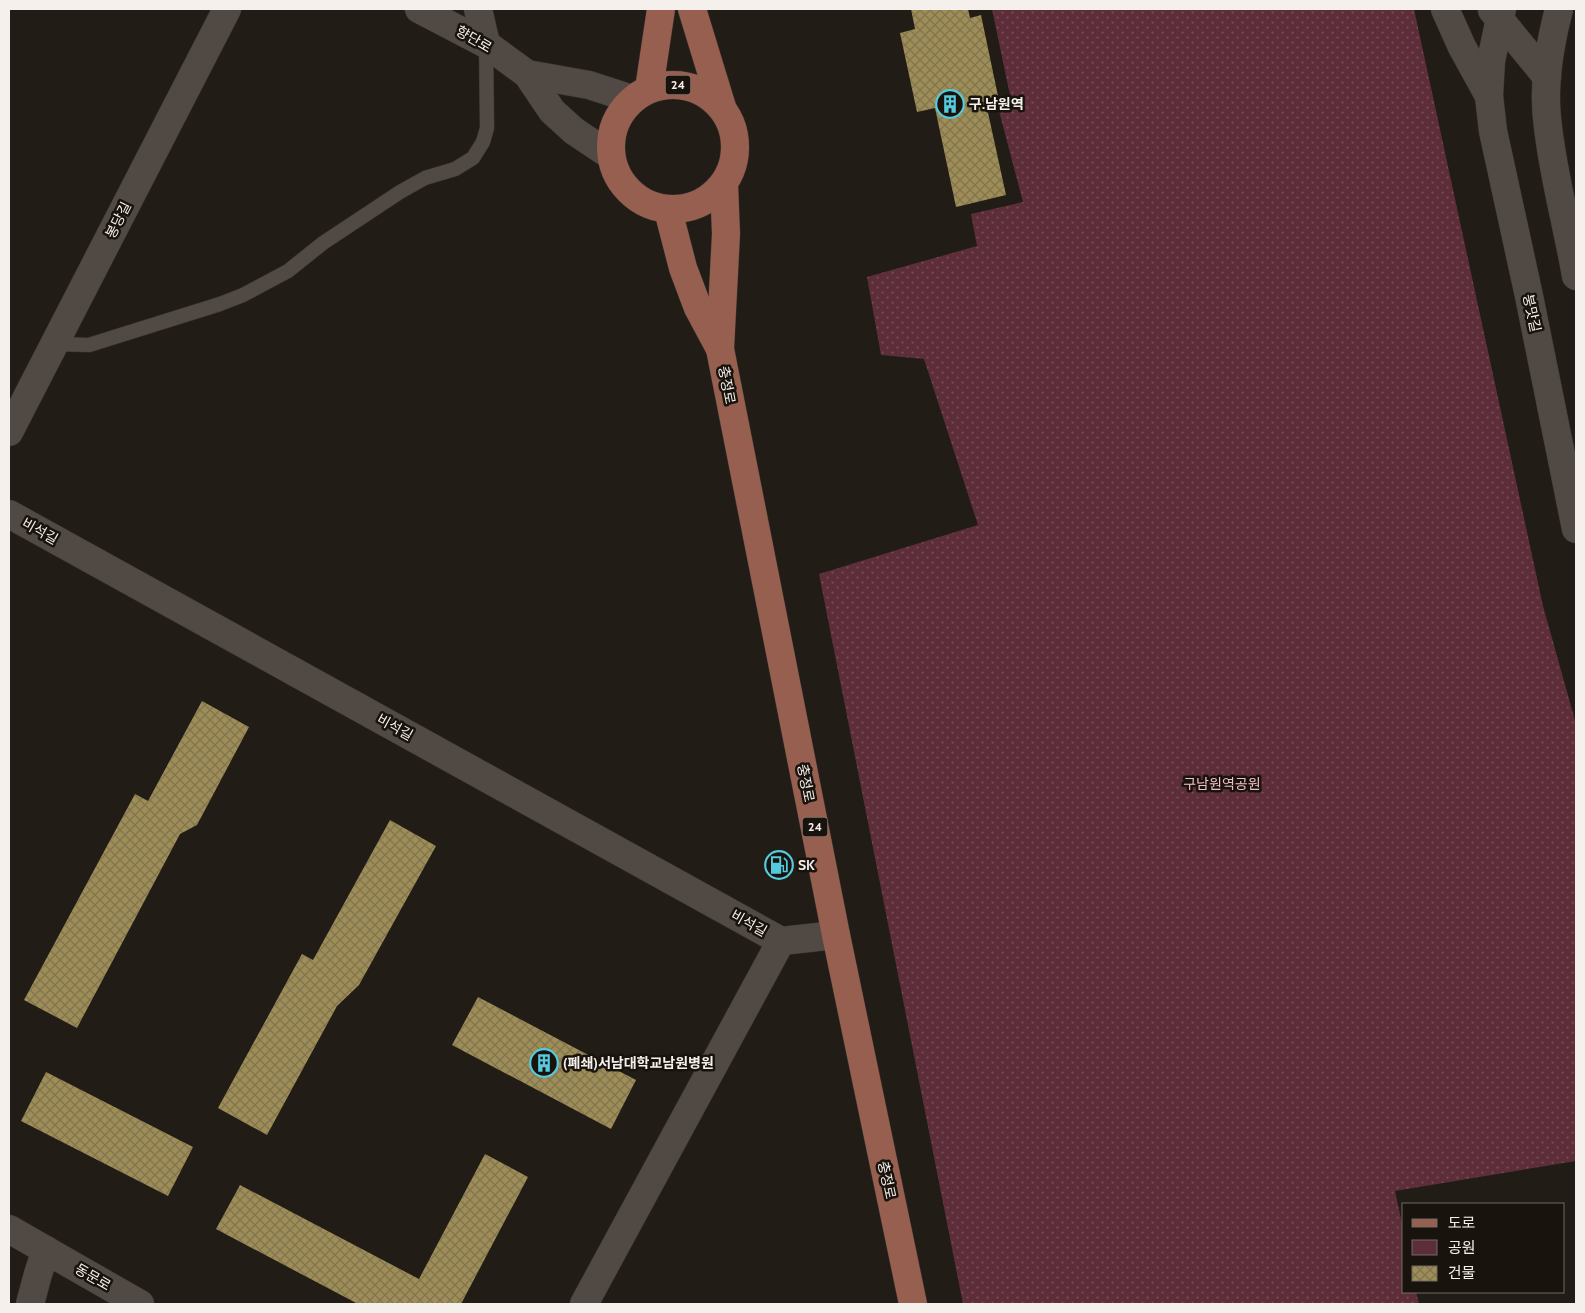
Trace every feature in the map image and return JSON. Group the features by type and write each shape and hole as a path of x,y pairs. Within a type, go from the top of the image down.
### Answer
{"main road":[{"name":"24","path":"640,94 661,9"},
{"name":"24","path":"692,9 722,107 732,125 736,144 733,164 724,184 708,199 690,208 668,210 647,205 630,193 617,176 610,155 611,134 619,115 640,94 668,84 689,86 707,94 722,107"},
{"name":"충정로","path":"724,184 726,234 720,349 836,935 913,1304"},
{"name":"충정로","path":"668,210 682,268 698,308 720,349"}],"street":[{"name":"봉당길","path":"9,432 227,9"},
{"name":"향단로","path":"419,9 486,44 527,74 552,110 574,131 610,155"},
{"path":"478,9 486,44"},
{"name":"붕맛길","path":"1445,9 1462,47 1488,96"},
{"path":"1559,9 1551,40 1547,77 1547,117 1557,184 1576,276"},
{"name":"붕맛길","path":"1498,12 1488,96 1493,130 1576,529"},
{"name":"붕맛길","path":"1498,12 1547,77"},
{"name":"향단로","path":"527,74 640,94"},
{"name":"비석길","path":"9,514 781,941 836,935"},
{"name":"비석길","path":"584,1304 781,941"},
{"name":"동문로","path":"9,1229 140,1304"},
{"path":"30,1304 46,1250"}],"lane":[{"path":"54,344 89,345 243,295 288,271 323,243 400,192 425,178 456,169 473,158 483,142 487,128 486,44"}],"green space":[{"name":"구남원역공원","path":"992,9 1414,9 1543,606 1576,724 1576,1161 1395,1191 1402,1224 1402,1293 1416,1293 1419,1304 963,1304 819,574 978,525 924,359 881,355 867,277 977,246 971,214 1023,202 998,107 1011,100"}],"building":[{"name":"구.남원역","path":"911,9 968,9 970,18 981,15 998,96 985,99 1006,195 956,207 935,108 917,112 900,33 915,29"},
{"path":"202,701 249,727 197,825 180,834 77,1028 24,1000 135,794 148,801"},
{"path":"390,820 436,846 359,985 337,1006 267,1135 218,1108 302,954 313,960"},
{"name":"(폐쇄)서남대학교남원병원","path":"478,997 636,1080 611,1129 452,1045"},
{"path":"46,1072 193,1147 168,1196 21,1121"},
{"path":"485,1154 528,1177 461,1304 358,1304 216,1229 240,1185 419,1279"}],"place":[{"name":"구.남원역","path":"950,104"},
{"name":"SK","path":"779,865"},
{"name":"(폐쇄)서남대학교남원병원","path":"544,1063"}]}
